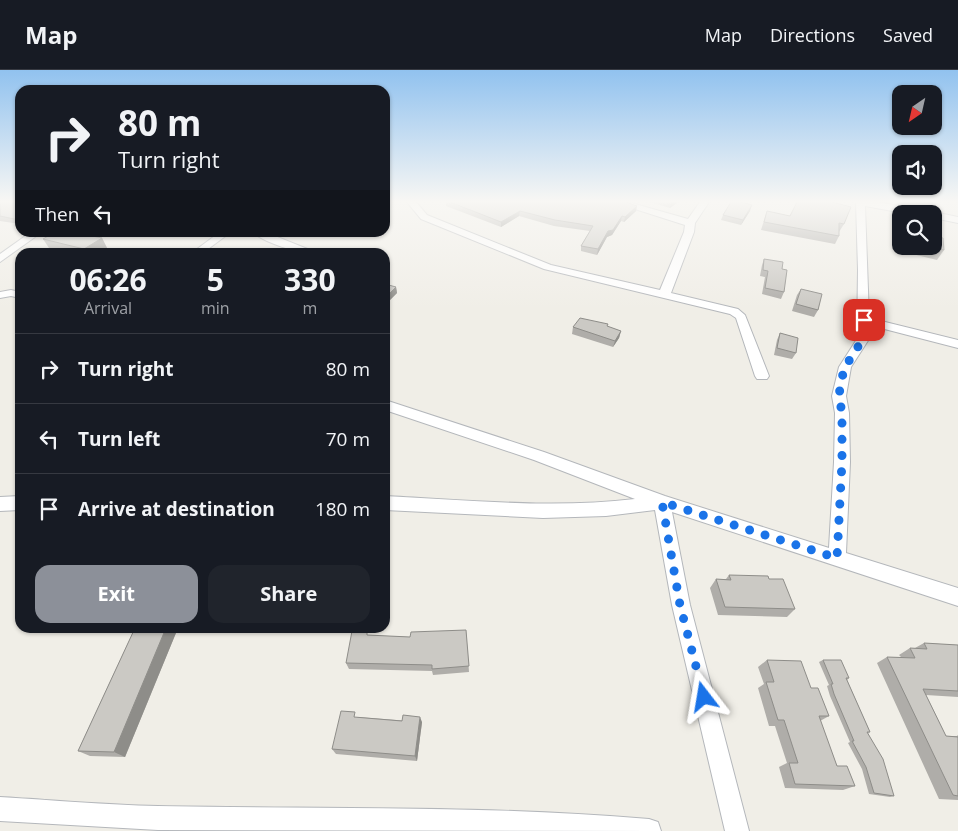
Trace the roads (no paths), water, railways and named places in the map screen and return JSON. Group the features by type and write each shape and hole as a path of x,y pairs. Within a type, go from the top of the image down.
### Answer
{"street":[{"path":"15,248 30,238"},
{"path":"204,248 219,238"},
{"path":"269,238 296,248"},
{"path":"475,238 548,267 734,311 742,317 762,376"},
{"path":"664,295 687,238"},
{"path":"837,558 842,462 842,413 839,396 845,367 863,339 861,238"},
{"path":"0,259 15,248"},
{"path":"864,320 958,344"},
{"path":"390,407 539,456 662,502 958,597"},
{"path":"390,503 544,511 606,509 662,502"},
{"path":"662,502 680,605 737,831"},
{"path":"0,504 15,503"},
{"path":"0,809 157,818 355,818 579,824 649,831"}]}
